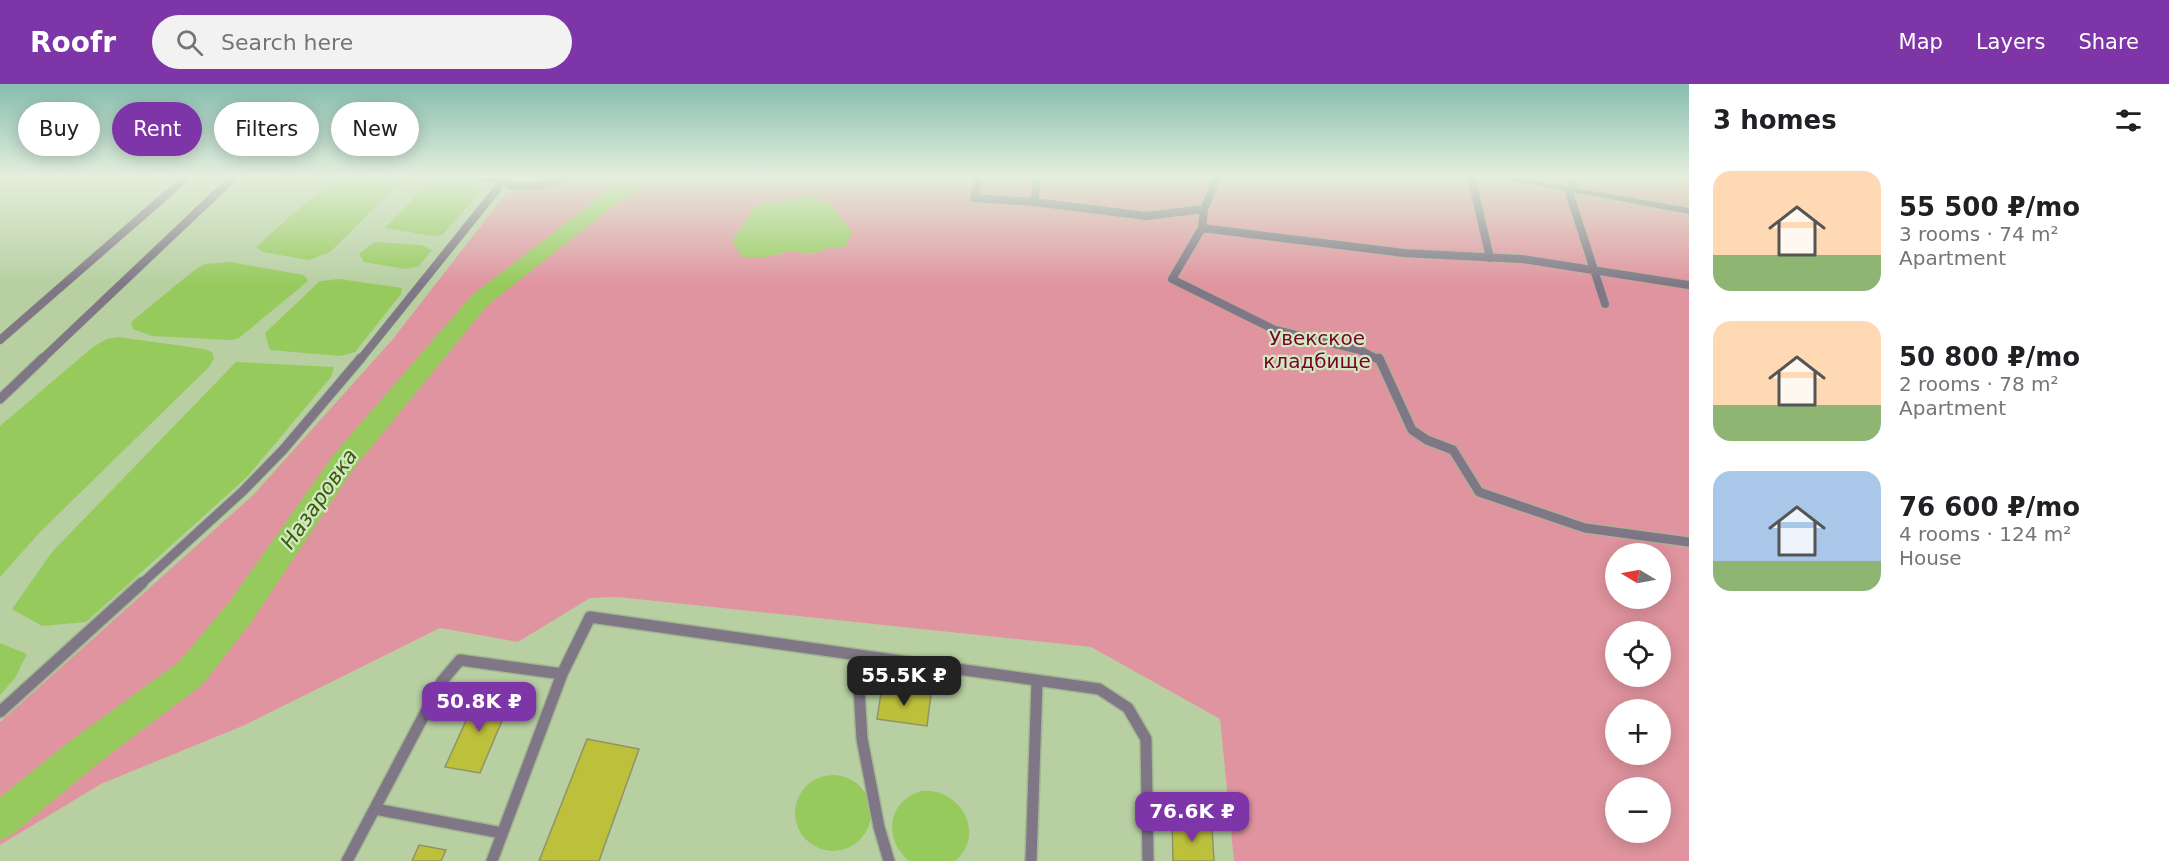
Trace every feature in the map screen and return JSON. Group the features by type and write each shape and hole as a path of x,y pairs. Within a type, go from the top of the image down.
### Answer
{"lane":[{"path":"0,340 146,212"},
{"path":"0,399 197,212"},
{"path":"0,712 243,491 283,450 358,362 478,212"},
{"path":"1116,212 1146,216 1177,212"},
{"path":"1204,212 1202,228 1173,279 1275,330 1360,350 1378,357 1412,430 1427,440 1453,450 1479,492 1585,528 1689,542"},
{"path":"1479,212 1490,258"},
{"path":"1575,212 1605,304"},
{"path":"1202,228 1404,253 1522,259 1689,285"},
{"path":"492,861 562,674 590,617 1099,689 1128,708 1146,739 1148,861"},
{"path":"857,656 862,739 879,827 889,861"},
{"path":"347,861 442,681 460,660 562,674"},
{"path":"1031,861 1037,682"},
{"path":"375,809 502,833"}],"shaded area":[{"path":"0,212 491,212 392,340 253,495 0,722"},
{"path":"295,212 370,212 330,252 309,260 263,252 256,247"},
{"path":"400,212 462,212 442,235 433,236 385,228"},
{"path":"752,212 837,212 852,232 844,248 831,247 813,254 790,251 766,257 742,258 732,240"},
{"path":"374,242 421,245 432,250 419,266 405,269 364,262 359,254"},
{"path":"230,262 304,275 308,281 239,338 232,340 152,336 133,329 131,322 197,268 205,264"},
{"path":"339,279 402,288 401,294 355,352 340,356 270,350 265,333 320,281"},
{"path":"118,337 204,349 212,352 214,358 210,366 40,532 0,577 0,426 93,347 107,339"},
{"path":"236,362 334,367 331,377 247,477 86,622 42,626 12,609 52,552"},
{"path":"617,597 1091,647 1220,719 1234,861 0,861 0,845 101,784 245,725 440,628 518,642 590,598"},
{"path":"0,643 27,654 15,678 0,695"},
{"path":"833,775 848,778 860,786 868,798 871,813 868,828 860,840 848,848 833,851 818,848 806,840 798,828 795,813 798,798 806,786 818,778"},
{"path":"922,791 936,792 948,797 965,815 969,826 969,838 964,850 955,861 909,861 895,842 892,832 896,812 910,796"}],"green space":[{"name":"Увекское кладбище","path":"491,212 752,212 732,240 766,257 790,251 813,254 831,247 789,212 1689,212 1689,861 1234,861 1220,719 1091,647 617,597 590,598 518,642 440,628 245,725 101,784 0,845 0,722 253,495 392,340"}],"building":[{"path":"882,687 931,694 927,726 877,719"},
{"path":"479,692 512,697 480,773 445,767"},
{"path":"587,739 639,749 599,861 539,861"},
{"path":"1172,821 1212,828 1214,861 1173,861"},
{"path":"419,845 446,850 441,861 412,861"}],"waterway":[{"name":"Назаровка","path":"0,821 83,753 191,673 241,611 344,461 405,392 480,300 594,212"}]}
